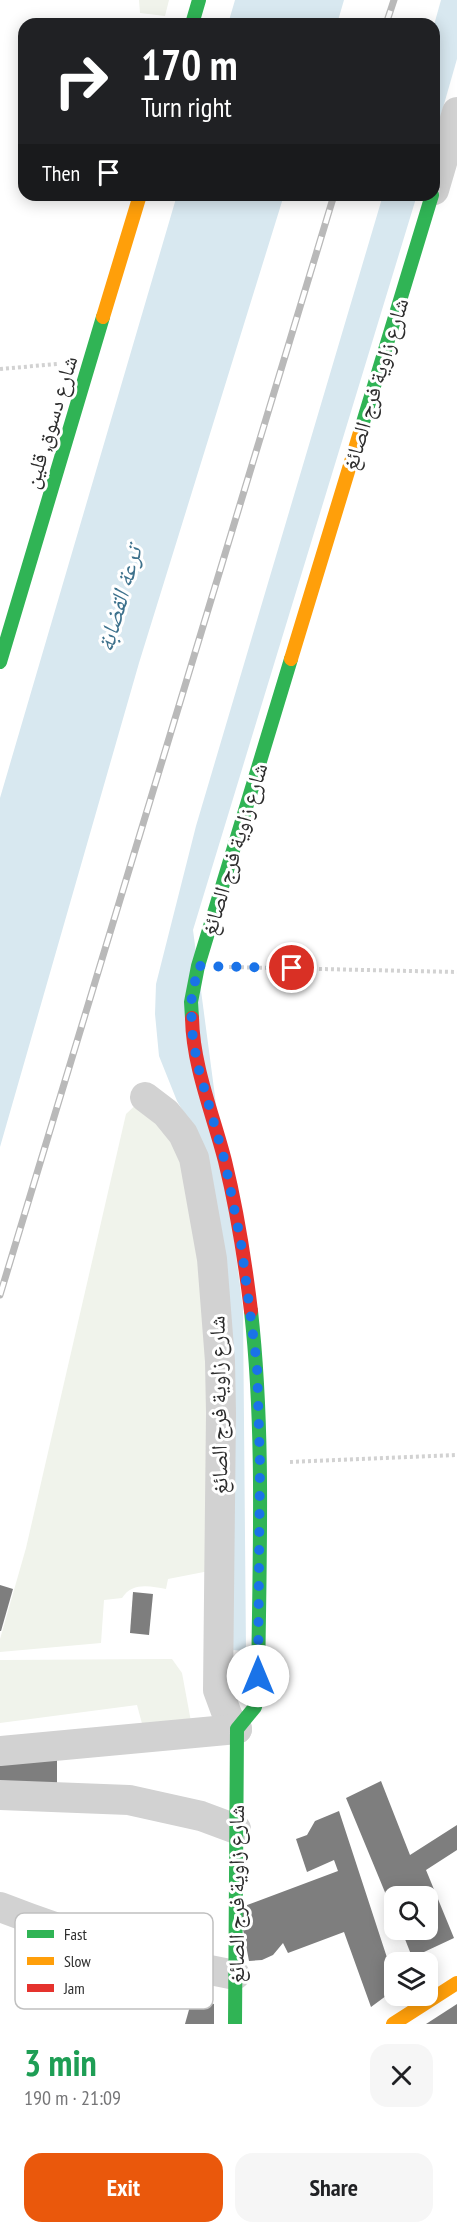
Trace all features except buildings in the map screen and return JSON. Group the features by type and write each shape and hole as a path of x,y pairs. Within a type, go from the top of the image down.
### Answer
{"street":[{"path":"194,18 199,0"},
{"path":"440,170 457,112"},
{"name":"شارع دسوق, قلين","path":"0,662 139,201"},
{"name":"شارع زاوية فرج الصائغ","path":"235,2024 237,1728 255,1707 258,1692 260,1463 257,1365 245,1263 225,1162 197,1063 192,1031 191,1002 198,966 430,201"},
{"name":"شارع زاوية فرج الصائغ","path":"145,1097 172,1120 183,1134 194,1158 212,1259 220,1361 221,1413 218,1690 228,1718 237,1728"},
{"path":"0,1751 237,1728"},
{"path":"0,1795 129,1800 183,1811 236,1829"},
{"path":"0,1907 17,1913"},
{"path":"213,1970 235,1974"},
{"path":"393,2024 457,1983"}],"path":[{"path":"0,369 90,362"},
{"path":"198,966 457,972"},
{"path":"260,1463 457,1455"}],"shaded area":[{"path":"139,0 169,0 165,16 140,13"},
{"path":"140,1101 172,1123 208,1269 209,1571 168,1579 166,1589 136,1587 122,1598 104,1600 101,1643 0,1652 0,1639 26,1548 126,1114"},
{"path":"172,1659 182,1673 192,1727 144,1731 137,1705 0,1723 0,1660"}],"water":[{"path":"235,0 344,0 339,18 230,18"},
{"path":"441,0 457,0 457,59 440,118 440,18 436,18"},
{"name":"ترعة القضابة","path":"175,201 282,201 139,663 0,1147 0,798"},
{"path":"381,201 415,201 193,930 243,1308 246,1651 231,1650 193,1128 177,1101 159,1056 155,1014 156,984 196,826"}],"railway":[{"path":"388,18 394,0"},
{"path":"0,1295 332,201"}],"traffic: fast":[{"path":"194,18 199,0"},
{"path":"361,429 430,201"},
{"path":"0,662 103,317"},
{"path":"192,1018 191,1002 198,966 291,659"},
{"path":"235,2024 237,1729 255,1707 258,1692 260,1453 251,1311"}],"traffic: slow":[{"path":"103,317 138,201"},
{"path":"291,659 361,429"},
{"path":"393,2024 457,1983"}],"traffic: jam":[{"path":"192,1018 200,1072 233,1198 251,1311"}],"route":[{"path":"258,1676 260,1463 257,1365 245,1263 225,1162 197,1063 192,1031 191,1002 198,966 292,968"}]}
